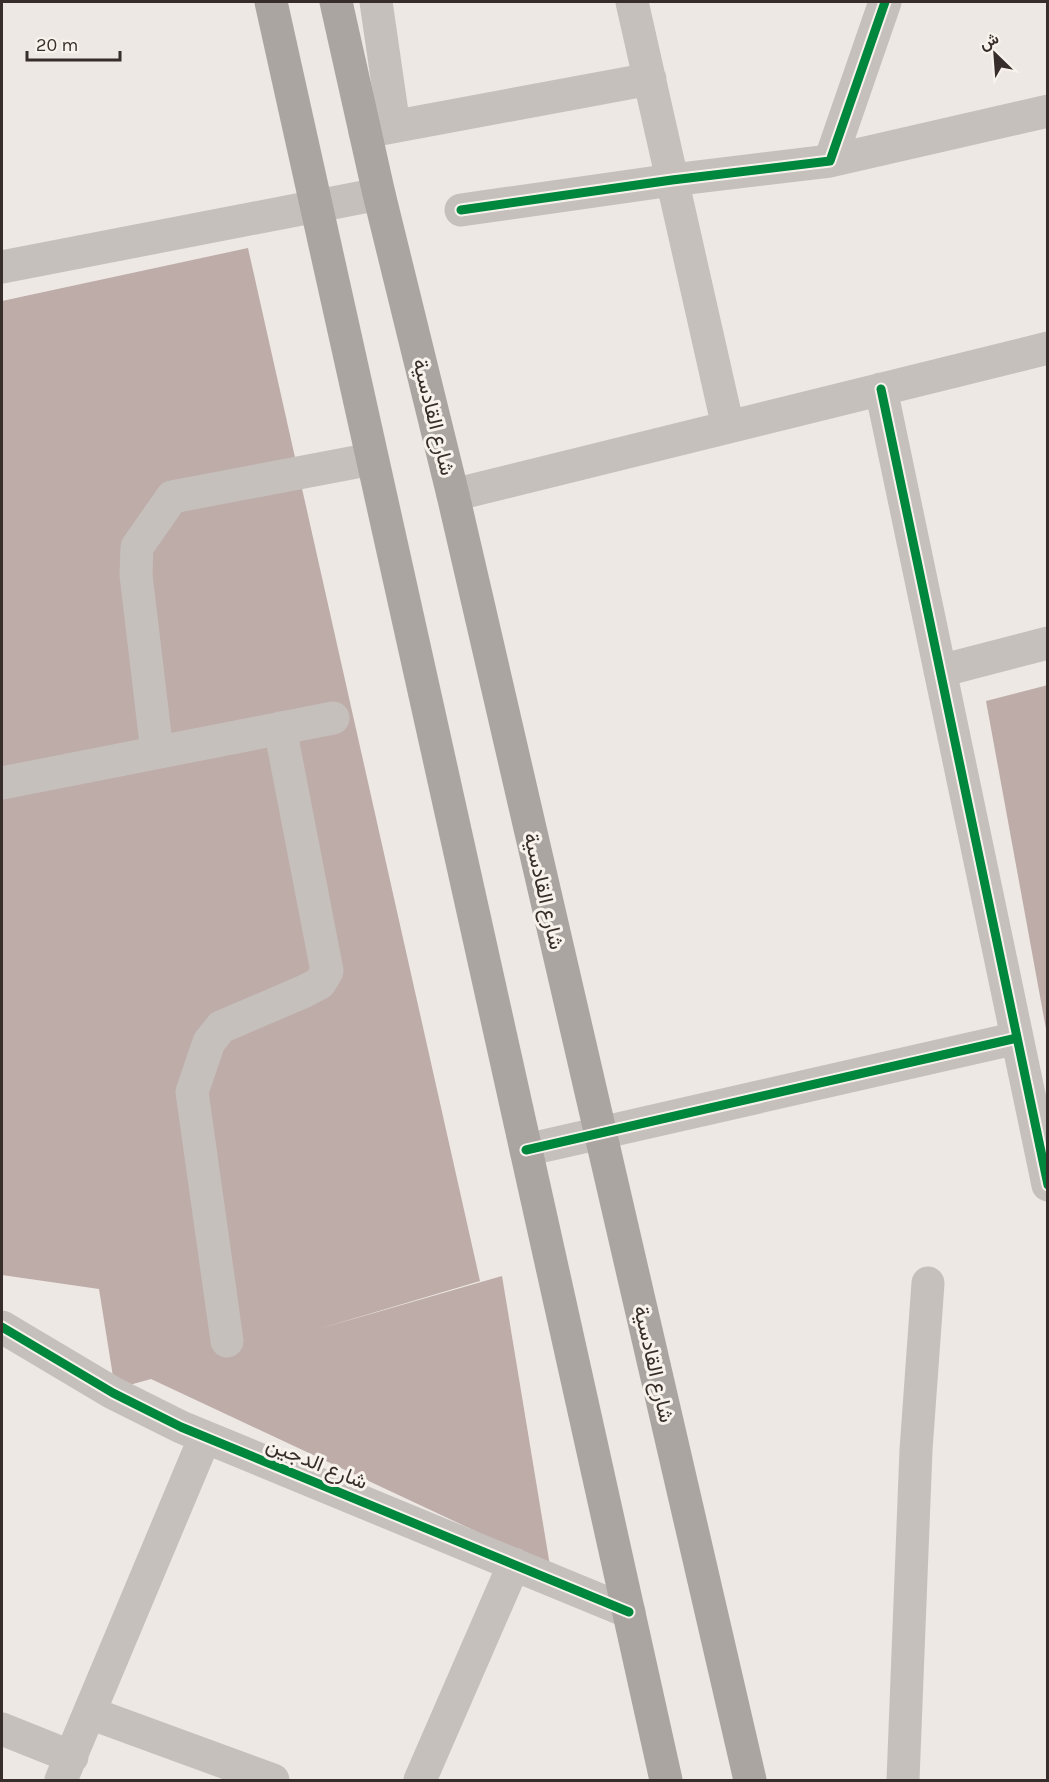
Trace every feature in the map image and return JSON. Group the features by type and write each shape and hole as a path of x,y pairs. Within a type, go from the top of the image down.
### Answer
{"main road":[{"path":"271,2 666,1780"},
{"name":"شارع القادسية","path":"336,2 380,129 379,194 453,495 750,1780"}],"street":[{"path":"376,2 380,129 650,79"},
{"path":"632,2 728,427"},
{"path":"830,161 885,2"},
{"path":"461,210 672,180 830,161 1047,111"},
{"path":"2,267 379,194"},
{"path":"453,495 1047,348"},
{"path":"881,389 1017,1038 1042,1135 1047,1185"},
{"path":"157,752 136,575 137,547 172,497 372,459"},
{"path":"940,671 1047,643"},
{"path":"2,783 333,718"},
{"path":"227,1341 192,1092 209,1042 221,1027 305,991 320,982 327,971 280,728"},
{"path":"526,1150 1017,1038"},
{"path":"903,1780 916,1450 928,1284"},
{"name":"شارع الدجين","path":"2,1326 113,1393 205,1437 629,1612"},
{"path":"2,1729 66,1768 205,1437"},
{"path":"420,1780 514,1564"},
{"path":"90,1713 273,1780"}],"building":[{"path":"248,248 480,1281 315,1330 502,1276 550,1566 151,1379 115,1389 99,1289 2,1275 2,301"},
{"path":"1048,685 1048,1029 1046,1029 986,701"}],"cycle path":[{"path":"461,210 672,180 830,161 885,2"},
{"path":"881,389 1048,1185"},
{"path":"526,1150 1017,1038"},
{"path":"2,1327 113,1393 181,1427 629,1612"}]}
